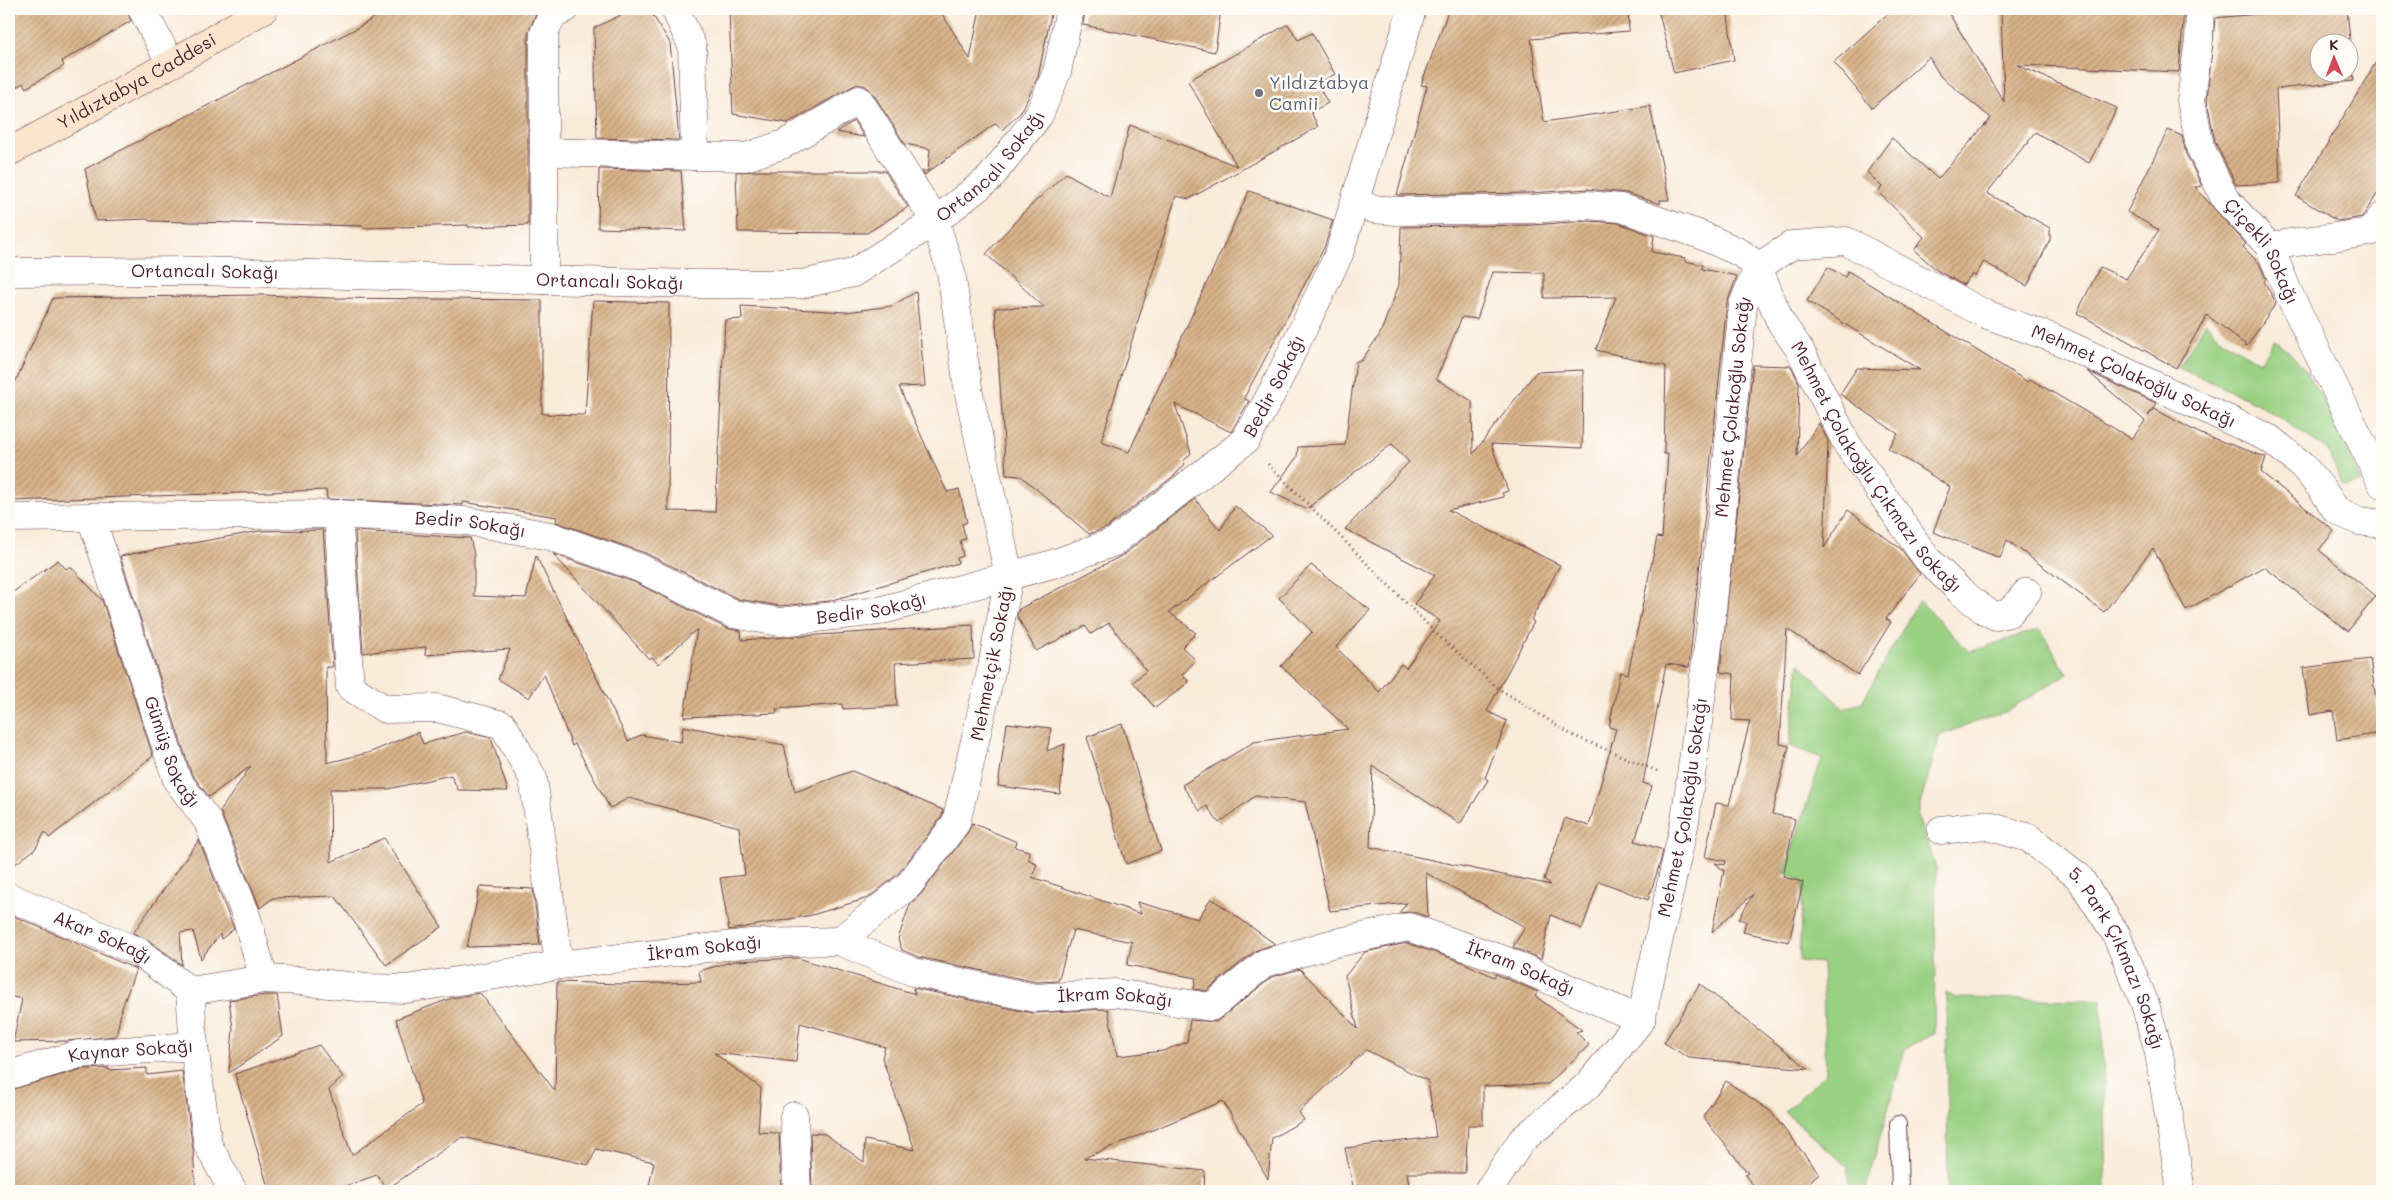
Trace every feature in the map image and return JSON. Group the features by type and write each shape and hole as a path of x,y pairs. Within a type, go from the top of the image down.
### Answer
{"main road":[{"name":"Yıldıztabya Caddesi","path":"9,152 171,64 264,9"}],"street":[{"path":"142,9 171,64"},
{"path":"544,280 544,33 552,16 565,9"},
{"path":"544,152 695,156 692,46 675,9"},
{"name":"Ortancalı Sokağı","path":"9,274 195,271 544,280 802,284 853,273 935,221 990,178 1039,115 1056,72 1070,9"},
{"name":"Bedir Sokağı","path":"9,518 338,514 467,521 550,536 640,568 733,614 780,622 879,611 1053,564 1114,542 1246,440 1279,378 1339,254 1412,9"},
{"name":"Çiçekli Sokağı","path":"2200,9 2199,39 2190,100 2200,147 2224,199 2269,246 2288,294 2382,484"},
{"name":"Mehmetçik Sokağı","path":"695,156 746,158 784,144 859,100 935,221 951,272 969,394 1009,576 992,667 956,823 909,885 839,941"},
{"path":"1355,202 1373,209 1396,212 1532,209 1587,205 1621,208 1701,235 1742,252 1758,267"},
{"path":"2269,246 2370,232 2382,217"},
{"name":"Mehmet Çolakoğlu Sokağı","path":"1488,1191 1522,1140 1587,1086 1641,1020 1685,821 1710,631 1743,305 1758,267 1792,245 1846,241 1985,314 2054,338 2270,439 2302,465 2336,510 2359,521 2382,524"},
{"name":"Mehmet Çolakoğlu Çıkmazı Sokağı","path":"1758,267 1780,321 1800,350 1846,444 1926,559 1959,590 1984,610 1996,616 2009,613 2028,592"},
{"path":"338,514 350,687 385,709 437,708 503,725 533,778 559,965"},
{"name":"Gümüş Sokağı","path":"92,517 177,780 207,820 245,912 264,979"},
{"name":"5. Park Çıkmazı Sokağı","path":"1941,830 1985,825 2029,838 2079,877 2116,934 2145,1004 2159,1053 2181,1191"},
{"name":"Akar Sokağı","path":"9,897 138,952 190,991"},
{"name":"İkram Sokağı","path":"190,991 264,979 367,988 406,989 559,965 751,943 839,941 913,972 1035,998 1115,993 1211,1008 1265,962 1331,944 1408,927 1504,960 1641,1020"},
{"path":"190,991 194,1046"},
{"name":"Kaynar Sokağı","path":"9,1075 80,1054 194,1046 208,1145 233,1191"},
{"path":"794,1116 797,1191"}],"lane":[{"path":"1898,1124 1900,1191"}],"path":[{"path":"1246,440 1349,548 1441,638 1498,688 1572,735 1690,786"}],"green space":[{"path":"2206,322 2231,346 2261,361 2274,340 2288,351 2314,384 2361,482 2343,486 2327,449 2258,404 2179,367"},
{"path":"1919,600 1969,652 2040,629 2067,674 2005,712 1940,735 1917,815 1936,869 1934,1034 1905,1049 1865,1191 1849,1191 1848,1167 1785,1112 1826,1073 1822,963 1799,961 1803,882 1784,873 1822,758 1789,746 1799,663 1844,709 1862,702"},
{"path":"1946,993 1955,998 2102,1000 2106,1191 1948,1191"}],"building":[{"path":"9,9 126,9 131,21 62,61 64,66 26,88 23,83 9,91"},
{"path":"388,9 538,9 528,33 528,225 364,228 363,226 149,221 148,219 96,221 85,169 361,26"},
{"path":"633,9 649,9 670,43 679,140 597,138 594,28"},
{"path":"729,9 939,9 970,59 980,9 1052,9 1038,77 1021,112 1002,130 996,123 924,175 922,171 928,171 930,149 905,144 872,92 866,86 858,84 851,87 788,123 733,114"},
{"path":"1085,9 1221,9 1215,52 1083,25"},
{"path":"1449,9 1628,9 1629,31 1531,39 1544,122 1650,106 1669,200 1660,200 1660,204 1626,193 1588,189 1531,193 1397,195 1427,86 1421,85"},
{"path":"1658,9 1727,9 1734,60 1674,73"},
{"path":"1893,9 1946,9 2004,102 2001,9 2184,9 2179,72 2017,65 2117,108 2089,163 2035,132 2028,141 2029,143 2024,146 1987,193 2050,228 2050,240 2027,286 1984,262 1975,276 1972,274 1963,285 1938,271 1914,250 1924,237 1878,192 1882,187 1867,172 1892,138 1938,179 1991,118 1940,76 1929,57 1872,108 1834,62"},
{"path":"2309,9 2347,9 2349,32 2308,32 2308,82 2344,82 2276,89 2280,183 2236,185 2215,142 2207,100 2215,18"},
{"path":"1288,24 1298,40 1312,33 1335,74 1317,84 1328,103 1311,112 1318,127 1189,199 1176,196 1101,442 1129,452 1249,191 1333,220 1324,248 1244,398 1249,401 1231,432 1175,404 1191,453 1183,462 1185,464 1175,475 1106,528 1089,534 1021,476 1006,475 995,308 1044,307 986,254 1023,213 1066,173 1110,198 1130,125 1237,166 1188,81"},
{"path":"2382,52 2382,187 2362,217 2337,221 2296,196"},
{"path":"854,121 864,137 836,132"},
{"path":"2168,130 2182,136 2186,154 2202,186 2195,187 2246,244 2243,247 2259,263 2266,279 2264,281 2276,303 2247,346 2207,315 2176,368 2077,313 2100,267 2126,279 2159,230 2127,212"},
{"path":"599,169 681,171 686,231 598,228"},
{"path":"885,171 908,207 867,233 738,232 736,172"},
{"path":"1587,221 1618,223 1654,236 1652,252 1685,258 1685,261 1703,265 1702,269 1737,276 1727,303 1689,667 1666,664 1643,783 1652,786 1635,841 1663,850 1660,863 1648,900 1599,881 1582,929 1551,915 1541,959 1513,947 1525,927 1426,873 1428,917 1413,912 1399,913 1407,903 1330,911 1305,802 1255,796 1219,823 1207,806 1200,811 1182,785 1254,742 1348,729 1281,666 1312,632 1279,598 1311,565 1370,610 1336,647 1379,692 1401,664 1406,668 1440,621 1414,604 1435,575 1345,529 1409,462 1392,444 1306,509 1271,492 1297,457 1298,447 1345,445 1356,361 1361,361 1380,334 1399,285 1401,227 1532,225","holes":["1493,272 1544,273 1544,298 1616,297 1596,350 1666,366 1664,454 1668,454 1662,538 1657,537 1628,674 1620,672 1609,727 1616,729 1589,826 1565,818 1544,879 1551,885 1370,847 1373,766 1460,824 1488,780 1485,778 1507,721 1487,711 1534,622 1531,620 1560,565 1448,510 1504,497 1502,493 1508,491 1491,444 1582,448 1583,370 1536,372 1473,454 1472,401 1436,379 1462,317 1477,319"]},
{"path":"1828,267 1845,277 1848,271 2028,382 2030,379 2132,439 2145,421 2087,371 2156,403 2148,416 2154,409 2201,434 2266,457 2261,472 2334,531 2319,550 2376,596 2348,631 2264,567 2186,610 2153,548 2104,612 2007,540 2000,558 1933,532 1950,487 1888,448 1898,434 1840,394 1857,368 1920,370 1807,301"},
{"path":"916,292 925,386 899,387 947,492 959,489 967,522 962,524 966,539 960,540 963,556 957,558 958,563 829,601 780,606 738,599 645,553 556,522 557,517 463,502 463,505 327,499 326,490 9,501 9,396 53,298 263,295 330,298 542,300 542,414 585,415 593,301 669,303 668,511 715,512 725,320 742,319 741,306 847,312 891,306"},
{"path":"1753,365 1791,366 1799,383 1797,456 1819,423 1828,441 1824,548 1848,510 1900,548 1920,574 1886,619 1891,622 1858,675 1787,629 1780,744 1789,746 1772,814 1795,819 1783,877 1803,882 1789,942 1743,932 1746,921 1739,919 1753,894 1712,932 1724,871 1715,863 1725,865 1726,861 1705,857 1716,803 1729,805 1750,721 1732,720 1734,674 1720,672"},
{"path":"1195,499 1220,530 1235,506 1272,535 1169,612 1196,633 1182,647 1196,660 1182,675 1189,682 1155,708 1133,682 1146,671 1109,623 1091,634 1085,626 1036,651 1017,616 1019,609 1123,555"},
{"path":"323,530 333,667 326,667 327,763 371,752 418,732 423,744 466,732 491,738 508,791 458,790 451,775 388,789 330,789 331,862 384,838 442,927 386,965 335,896 273,898 260,908 220,811 251,766 209,797 191,773 120,556 260,531"},
{"path":"355,531 470,538 474,555 474,596 526,598 536,556 628,741 641,735 681,742 683,726 784,745 795,792 852,771 943,810 942,816 898,874 868,898 812,915 729,930 720,878 745,875 739,827 629,798 610,808 575,744 572,746 544,674 529,698 498,679 510,649 425,655 426,647 363,653"},
{"path":"553,554 634,582 726,628 741,631 742,640 973,625 974,659 895,663 897,706 843,709 842,704 776,709 777,713 684,717 697,629 658,664 652,657 649,659"},
{"path":"58,560 66,569 70,566 102,600 153,756 49,838 45,832 35,849 9,869 9,595"},
{"path":"2370,659 2381,733 2337,740 2333,711 2310,715 2303,668"},
{"path":"1007,723 1051,728 1047,751 1065,744 1060,794 998,786"},
{"path":"1122,724 1161,851 1126,864 1087,737"},
{"path":"972,823 1017,842 1015,847 1029,851 1028,859 1037,864 1032,877 1141,914 1137,902 1198,919 1211,898 1275,944 1255,951 1206,991 1194,989 1196,978 1127,965 1132,942 1073,930 1058,981 1036,982 918,957 902,950 898,939 910,904 921,894 968,832"},
{"path":"199,840 234,929 221,939 220,934 201,959 193,931 180,933 182,965 148,940 133,933"},
{"path":"480,886 533,889 540,945 467,947"},
{"path":"9,914 136,969 122,1008 116,1036 67,1041 13,1042 22,999 9,996"},
{"path":"1407,943 1462,962 1494,977 1496,974 1538,992 1535,996 1582,1030 1576,1032 1589,1045 1548,1084 1483,1086 1483,1125 1468,1125 1465,1173 1407,1173 1410,1191 1354,1191 1345,1148 1436,1137 1428,1081 1366,1050 1299,1112 1304,1120 1272,1138 1268,1179 1223,1101 1084,1158 1205,1171 1204,1191 812,1191 810,1133 825,1134 864,1162 865,1140 915,1150 882,1058 885,1047 800,1023 796,1062 714,1053 761,1088 758,1132 779,1133 781,1191 648,1191 654,1162 596,1149 589,1165 462,1137 387,1189 377,1175 331,1191 269,1191 235,1074 319,1045 343,1077 329,1090 352,1155 422,1104 396,1019 452,998 480,993 555,1091 557,982 623,984 701,982 699,971 734,961 798,958 915,994 913,988 1032,1013 1108,1009 1117,1056 1163,1051 1187,1042 1190,1020 1216,1022 1272,977 1300,969 1358,1029 1345,976 1365,952"},
{"path":"1700,984 1809,1069 1689,1058 1664,1043"},
{"path":"277,995 283,1036 229,1073 233,1029 229,1000"},
{"path":"109,1068 108,1070 147,1068 147,1075 182,1071 193,1150 196,1191 9,1191 9,1090 82,1069"},
{"path":"1726,1081 1770,1111 1819,1173 1800,1191 1758,1191 1745,1175 1748,1173 1703,1117"}],"place":[{"name":"Yıldıztabya Camii","path":"1259,93"}]}
